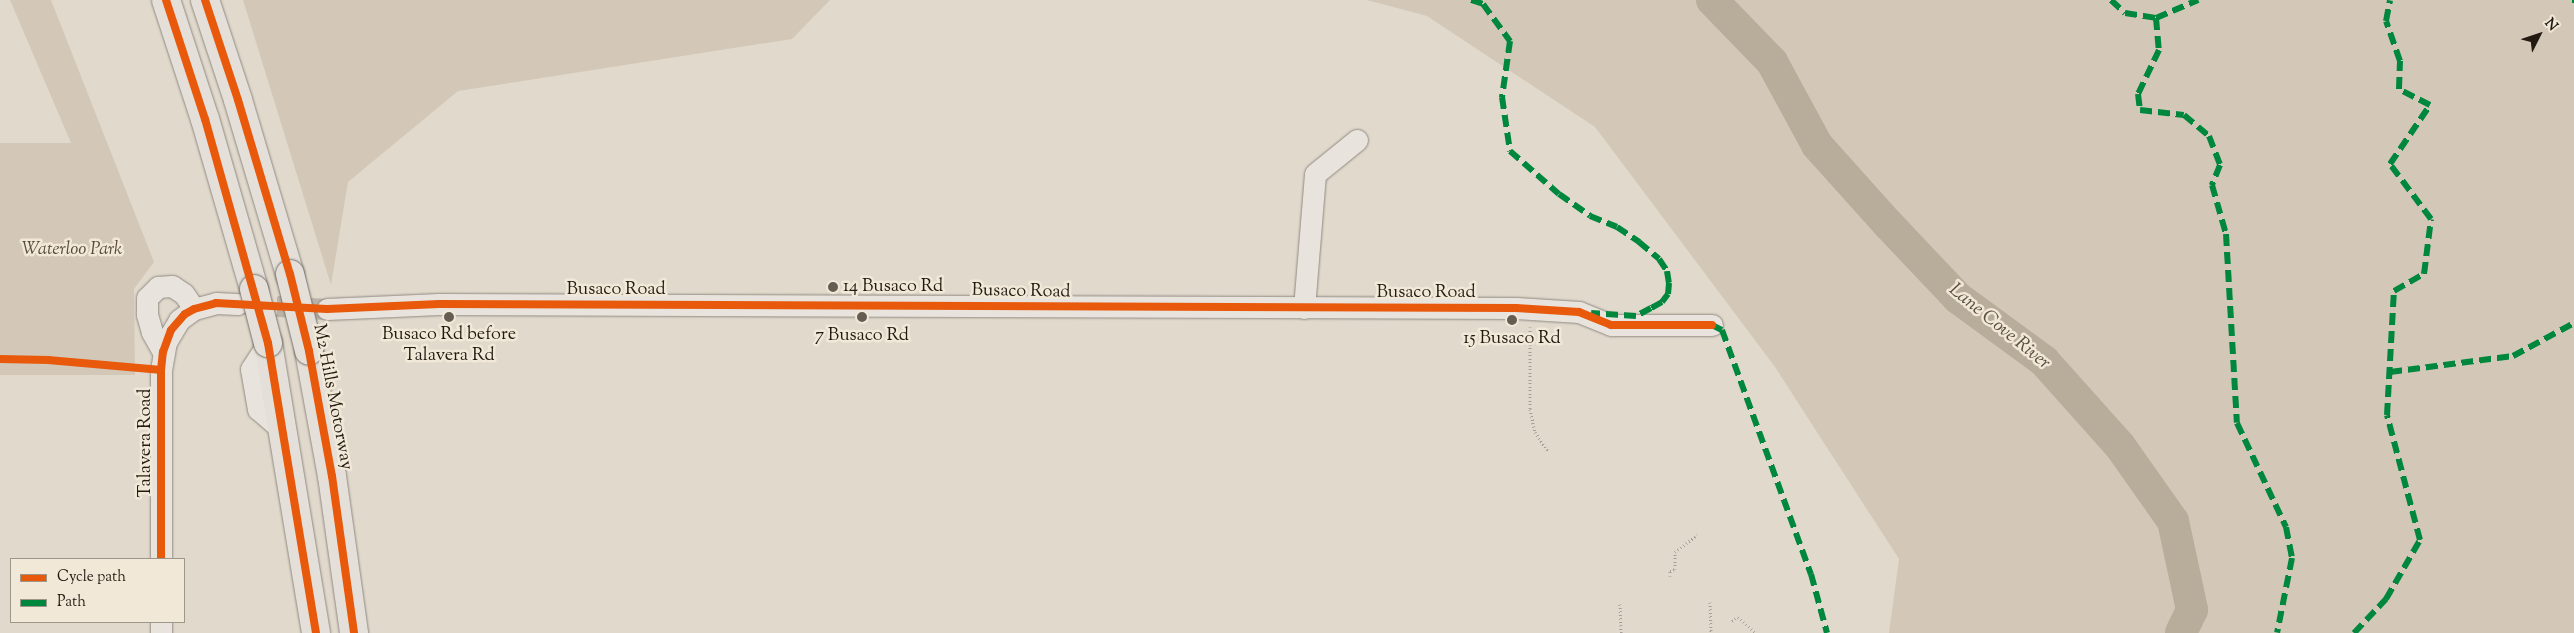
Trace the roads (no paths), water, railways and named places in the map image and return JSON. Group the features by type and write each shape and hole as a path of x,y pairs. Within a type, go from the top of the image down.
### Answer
{"highway":[{"path":"166,0 205,119 245,296 268,343 316,633"},
{"name":"M2 Hills Motorway","path":"205,0 238,100 290,274 309,351 332,476 354,633"}],"street":[{"path":"1304,308 1315,174 1357,140"},
{"path":"162,361 147,314 147,298 158,287 172,286 184,294 194,309 245,296"},
{"name":"Busaco Road","path":"327,309 439,304 1516,308 1579,312 1611,325 1712,324"},
{"name":"Talavera Road","path":"161,558 162,361 171,330 185,314 194,309"}],"waterway":[{"name":"Lane Cove River","path":"1712,0 1772,62 1817,145 1888,224 1958,298 2044,361 2120,446 2173,521 2192,610 2181,633"}],"tunnel":[{"path":"245,304 327,309"}],"place":[{"name":"14 Busaco Rd","path":"833,287"},
{"name":"Busaco Rd before Talavera Rd","path":"449,317"},
{"name":"7 Busaco Rd","path":"862,317"},
{"name":"15 Busaco Rd","path":"1512,320"}],"park label":[{"name":"Waterloo Park","path":"72,250"}]}
